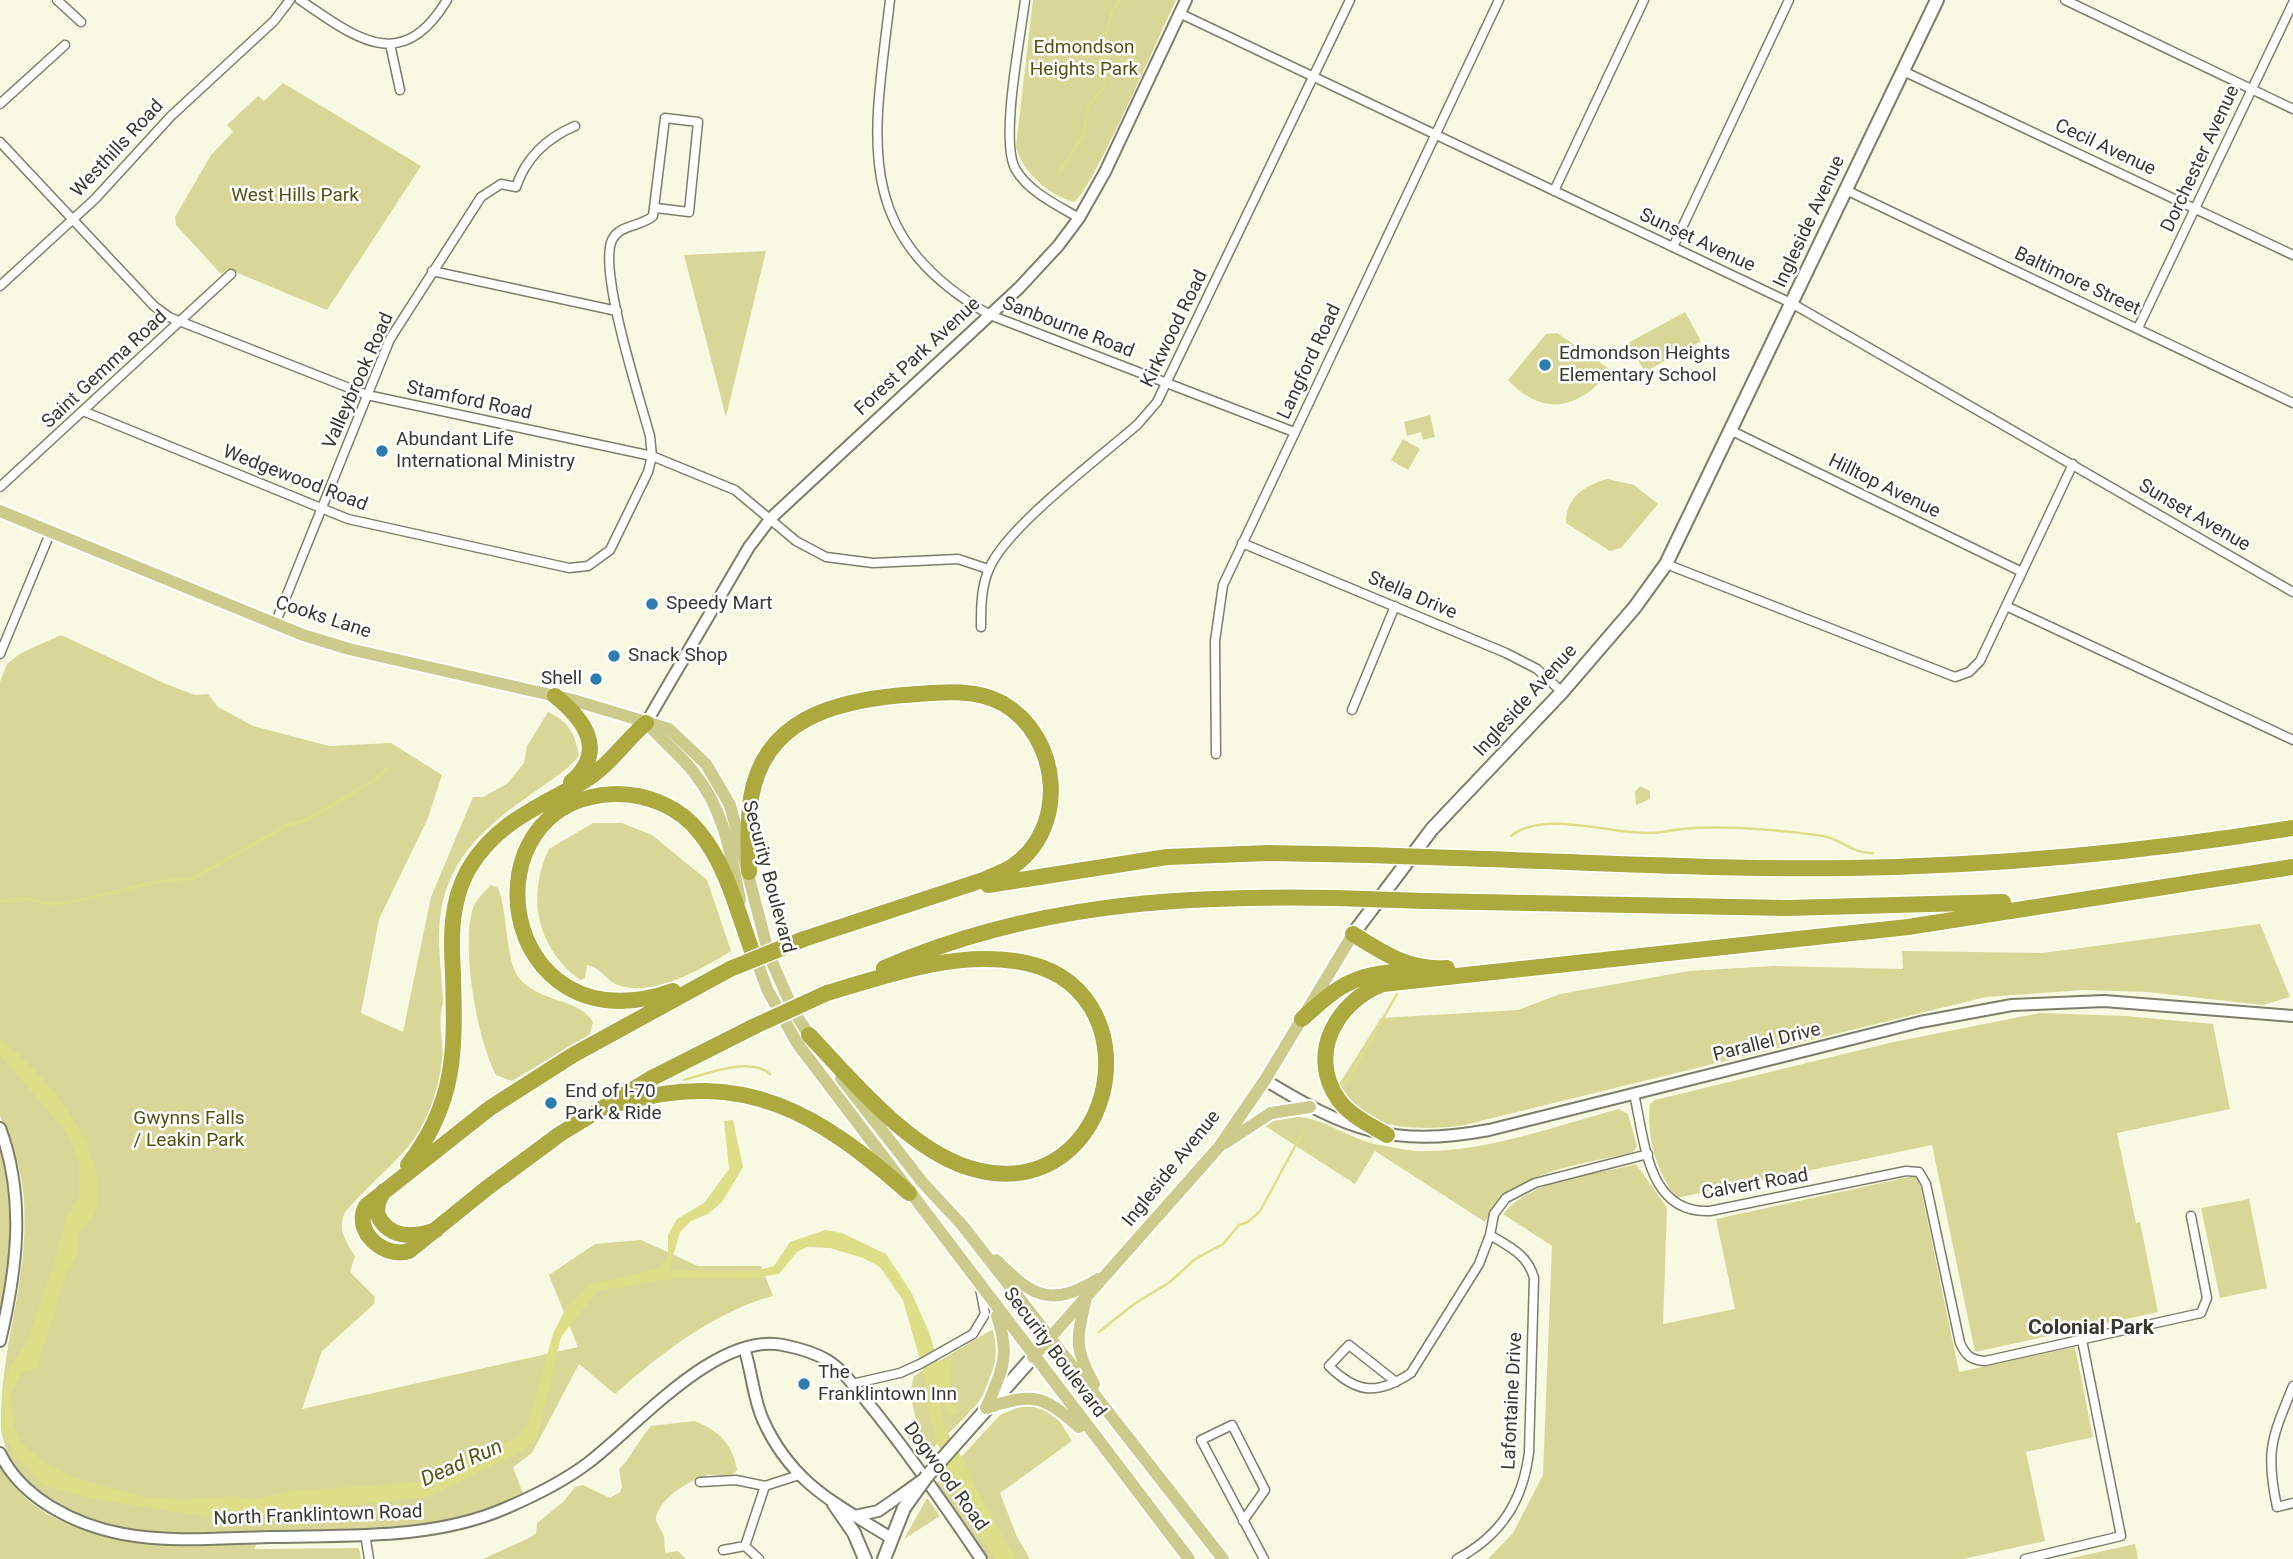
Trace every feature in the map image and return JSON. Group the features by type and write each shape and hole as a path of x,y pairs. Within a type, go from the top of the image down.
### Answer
{"highway":[{"path":"749,872 749,812 755,781 771,750 791,729 816,713 853,701 933,693 971,693 985,696 1012,710 1032,730 1049,767 1052,783 1049,809 1037,839 1010,868 804,939 730,969 654,998 635,1001 601,999 567,987 538,961 519,922 517,880 527,849 550,820 586,799 629,794 663,804 690,822 710,848 755,959"},
{"path":"555,696 580,718 590,740 587,763 579,775 559,792"},
{"path":"390,1186 428,1138 447,1098 452,1076 454,1021 452,923 460,890 475,859 498,831 600,769 646,723"},
{"path":"939,894 1062,871 1167,857 1269,853 1785,868 1902,867 2103,854 2293,828"},
{"path":"1387,1135 1345,1106 1337,1097 1328,1071 1326,1055 1337,1017 1358,997 1384,984 1628,955 1908,927 2293,867"},
{"path":"730,969 544,1074 490,1108 366,1206 362,1214 367,1232 380,1248 397,1254 409,1251 525,1158 598,1110 685,1059 909,957 996,927 1096,909 1176,900 1335,898 1787,908 1945,905 2112,894"},
{"path":"1353,934 1396,960 1433,969"},
{"path":"1302,1019 1335,989 1357,978 1433,969 1628,955"},
{"path":"809,1035 899,1125 943,1156 979,1171 1014,1172 1048,1163 1080,1139 1102,1102 1108,1064 1101,1028 1080,995 1051,971 1015,961 965,960 910,969 827,993"},
{"path":"598,1110 641,1098 681,1091 721,1092 756,1097 786,1107 835,1132 909,1193"}],"main road":[{"name":"Ingleside Avenue","path":"1033,1357 1219,1147 1265,1080 1353,934 1432,829 1562,692 1635,607 1666,564 1937,0"},
{"name":"Cooks Lane","path":"0,511 275,624 349,649 529,689 646,723"},
{"name":"Security Boulevard","path":"646,723 669,729 691,748 718,782 740,832 769,955 794,1012 809,1035 923,1183 962,1225 1223,1559"},
{"name":"Security Boulevard","path":"646,723 695,773 718,811 755,959 782,1019 797,1043 1189,1559"},
{"path":"1219,1147 1271,1113 1310,1107"},
{"path":"962,1225 1014,1278 1042,1296 1055,1297 1076,1292 1110,1272"},
{"path":"1086,1297 1078,1333 1079,1354 1109,1412"},
{"path":"982,1413 1002,1371 1006,1347 992,1303"},
{"path":"884,1559 901,1503 1033,1357"},
{"path":"982,1413 1021,1397 1042,1399 1052,1404 1101,1446"},
{"path":"834,1504 854,1534 865,1559"}],"street":[{"path":"57,0 81,22"},
{"name":"Westhills Road","path":"0,286 73,219 170,116 259,34 290,0"},
{"path":"299,0 359,38 390,44 421,31 433,21 447,0"},
{"name":"Sanbourne Road","path":"890,0 875,142 882,190 901,236 922,264 952,292 990,315 1294,432"},
{"path":"1025,0 1009,133 1010,158 1021,177 1032,188 1079,218"},
{"name":"Forest Park Avenue","path":"646,723 749,547 771,518 1042,265 1079,218 1105,172 1185,0"},
{"name":"Kirkwood Road","path":"981,627 981,604 988,569 996,554 1017,530 1149,413 1167,384 1350,0"},
{"name":"Langford Road","path":"1216,754 1217,620 1223,585 1499,0"},
{"path":"1554,191 1644,0"},
{"path":"1673,247 1789,0"},
{"path":"2064,0 2293,109"},
{"name":"Dorchester Avenue","path":"2138,328 2293,3"},
{"name":"Sunset Avenue","path":"1179,13 1793,304 2293,592"},
{"path":"390,44 400,90"},
{"path":"0,104 65,45"},
{"name":"Cecil Avenue","path":"1903,71 2293,255"},
{"path":"652,456 650,436 617,311 609,257 613,238 649,219 656,208 665,118 698,122 689,212 656,208"},
{"name":"Valleybrook Road","path":"275,624 390,339 432,271 487,191 501,184 516,187 525,166 544,144 575,126"},
{"name":"Stamford Road","path":"0,142 154,306 181,321 368,396 652,456 736,490 810,550 841,561 873,563 958,559 988,569"},
{"name":"Baltimore Street","path":"1846,190 2293,402"},
{"path":"432,271 617,311"},
{"name":"Saint Gemma Road","path":"0,488 232,274"},
{"name":"Wedgewood Road","path":"83,411 365,525 580,569 596,562 615,541 648,472 652,456"},
{"name":"Hilltop Avenue","path":"1732,431 2022,572"},
{"path":"1666,564 1955,677 1975,667 2073,464"},
{"path":"0,654 51,531"},
{"name":"Stella Drive","path":"1241,543 1527,663 1562,692"},
{"path":"1352,710 1395,606"},
{"path":"2006,606 2293,740"},
{"name":"Parallel Drive","path":"1265,1080 1339,1121 1387,1135 1408,1138 1454,1137 1920,1023 2012,1005 2104,1001 2293,1016"},
{"name":"Calvert Road","path":"1634,1094 1648,1154 1666,1196 1675,1205 1695,1212 1778,1199 1906,1171 1919,1172 1926,1184 1960,1343 1968,1357 1985,1361 2082,1340"},
{"path":"0,1128 12,1164 18,1206 12,1288 0,1341"},
{"path":"1396,1382 1349,1345 1329,1366 1350,1385 1361,1389 1396,1382 1417,1367 1479,1264 1499,1205 1524,1186 1648,1154"},
{"path":"2025,1559 2121,1536 2082,1340 2195,1316 2205,1310 2207,1298 2191,1216"},
{"name":"Lafontaine Drive","path":"1456,1559 1485,1542 1510,1514 1527,1475 1534,1278 1531,1268 1520,1253 1490,1235"},
{"path":"852,1384 920,1364 973,1334 984,1320 979,1286"},
{"name":"North Franklintown Road","path":"0,1453 14,1476 34,1496 66,1514 120,1534 171,1538 365,1534 456,1525 507,1507 578,1471 698,1372 726,1354 744,1348 781,1344 808,1352 829,1361 852,1384"},
{"path":"744,1348 762,1419 799,1475 834,1504 891,1538"},
{"name":"Dogwood Road","path":"852,1384 910,1458 981,1559"},
{"path":"2293,1386 2269,1451 2277,1507 2293,1503"},
{"path":"1243,1521 1265,1490 1232,1425 1201,1440 1243,1521 1264,1559"},
{"path":"700,1482 736,1480 765,1486 799,1475"},
{"path":"745,1546 765,1486"},
{"path":"855,1516 901,1503"},
{"path":"365,1534 369,1559"},
{"path":"723,1550 745,1546"},
{"path":"745,1546 759,1559"}],"green space":[{"name":"Edmondson Heights Park","path":"1033,0 1176,0 1110,142 1074,202 1055,194 1038,181 1024,165 1016,147"},
{"name":"West Hills Park","path":"283,83 421,166 327,310 228,269 221,274 176,225 175,217 211,155 233,132 227,125 258,96 264,101"},
{"path":"766,251 726,417 684,255"},
{"path":"1685,312 1701,341 1645,372 1628,343"},
{"path":"1557,333 1611,370 1587,393 1575,400 1549,404 1535,400 1508,380 1546,334"},
{"path":"1430,415 1435,437 1423,440 1421,432 1407,436 1404,422"},
{"path":"1403,439 1420,449 1408,470 1391,460"},
{"path":"1607,479 1634,485 1658,504 1621,548 1610,551 1566,523 1573,499 1584,489"},
{"name":"Gwynns Falls / Leakin Park","path":"61,635 166,684 195,695 208,694 218,707 253,726 329,746 391,743 442,775 428,818 379,919 361,1013 403,1032 431,897 473,797 483,797 507,784 524,763 527,746 548,712 566,724 573,735 579,756 569,767 490,827 459,863 448,885 440,922 443,1069 436,1100 427,1119 403,1152 345,1212 342,1230 355,1256 350,1272 375,1297 374,1304 322,1351 302,1409 578,1347 549,1275 595,1244 641,1240 698,1266 761,1266 773,1296 731,1312 690,1335 615,1394 579,1364 532,1453 513,1467 523,1494 491,1508 457,1518 386,1529 154,1533 111,1526 63,1506 34,1486 11,1460 1,1429 2,1398 7,1350 19,1286 25,1213 17,1161 0,1116 0,682 7,664 21,653"},
{"path":"1640,786 1650,791 1650,799 1636,805 1635,792"},
{"path":"593,823 622,823 652,835 707,880 731,951 677,979 646,988 618,985 587,965 585,978 580,980 565,967 545,937 537,903 538,885 549,849"},
{"path":"491,885 498,888 511,960 519,978 537,992 579,1009 593,1022 590,1034 512,1081 496,1075 489,1059 477,1017 470,971 469,928 472,911 477,900"},
{"path":"2260,924 2290,997 2263,1005 2148,992 2084,990 1986,997 1460,1126 1408,1127 1375,1120 1348,1101 1338,1086 1381,1018 1518,1010 1560,994 1689,971 1774,966 1903,969 1902,951 2043,953"},
{"path":"2040,1013 2126,1016 2213,1024 2230,1109 2117,1133 2136,1223 2140,1222 2158,1312 1975,1352 1932,1145 1676,1198 1658,1165 1651,1141 1649,1116 1650,1104 1655,1100 1889,1043"},
{"path":"1619,1109 1628,1114 1637,1146 1633,1152 1570,1166 1530,1180 1497,1204 1485,1222 1375,1151 1355,1184 1265,1126 1279,1119 1307,1118 1379,1145 1415,1151 1451,1150 1499,1142"},
{"path":"0,1142 10,1187 12,1232 0,1322"},
{"path":"1636,1164 1667,1208 1663,1324 1735,1309 1716,1219 1918,1175 1959,1372 2075,1347 2093,1437 2026,1452 2045,1541 1963,1559 1488,1559 1513,1533 1543,1475 1552,1246 1503,1214 1530,1193 1547,1186"},
{"path":"2249,1199 2267,1288 2220,1298 2201,1208"},
{"path":"995,1328 998,1360 992,1382 985,1394 923,1458 903,1430 916,1421 910,1393 914,1376"},
{"path":"1030,1403 1053,1411 1072,1441 1000,1493 1017,1537 1030,1559 987,1559 936,1484 1000,1415"},
{"path":"694,1421 710,1428 723,1439 732,1452 737,1470 731,1476 708,1475 692,1481 675,1492 661,1506 656,1521 664,1536 665,1553 678,1551 686,1559 483,1559 531,1537 536,1533 537,1523 563,1502 575,1487 583,1485 610,1498 620,1492 622,1487 619,1469 651,1426"},
{"path":"0,1465 20,1493 47,1514 79,1528 114,1537 151,1542 256,1544 255,1549 359,1548 361,1559 0,1559"},
{"path":"927,1498 940,1516 904,1539"},
{"path":"2135,1544 2138,1559 2067,1559"}],"water":[{"name":"Dead Run","path":"0,1040 17,1053 53,1091 84,1138 94,1163 98,1187 96,1210 77,1236 77,1254 68,1269 36,1369 22,1372 11,1394 13,1424 22,1443 42,1461 74,1478 144,1497 183,1500 234,1496 248,1500 294,1491 422,1482 514,1439 529,1421 553,1334 566,1308 588,1285 659,1269 668,1255 668,1235 677,1219 704,1203 729,1169 724,1121 733,1120 743,1167 722,1202 708,1214 691,1221 680,1232 669,1270 755,1271 774,1266 790,1242 825,1230 842,1233 886,1254 911,1292 929,1332 938,1362 949,1359 951,1362 949,1396 958,1412 950,1417 940,1395 942,1418 973,1478 957,1485 936,1440 925,1397 926,1381 903,1300 880,1267 863,1258 830,1248 807,1247 797,1252 779,1274 748,1279 675,1278 598,1291 561,1337 537,1438 520,1452 428,1497 216,1518 89,1498 44,1485 16,1457 2,1430 3,1389 11,1366 27,1341 52,1270 67,1216 79,1197 79,1162 66,1132 0,1055"}],"waterway":[{"path":"1059,173 1083,136 1088,106 1105,85 1107,29 1114,8 1120,0"},
{"path":"0,901 30,899 47,904 72,902 156,882 194,878 285,826 307,820 371,782 387,769"},
{"path":"1511,836 1525,828 1541,824 1579,825 1636,833 1690,828 1743,828 1823,836 1859,851 1873,853"},
{"path":"1346,1083 1397,994"},
{"path":"684,1080 740,1066 751,1066 770,1074"},
{"path":"1099,1332 1134,1304 1170,1282 1195,1259 1223,1244 1239,1225 1248,1222 1260,1211 1304,1130"},
{"name":"Dead Run","path":"952,1464 1005,1559"}],"place":[{"name":"Edmondson Heights Elementary School","path":"1545,365"},
{"name":"Abundant Life International Ministry","path":"382,451"},
{"name":"Speedy Mart","path":"652,604"},
{"name":"Snack Shop","path":"614,656"},
{"name":"Shell","path":"596,679"},
{"name":"End of I-70 Park & Ride","path":"551,1103"},
{"name":"The Franklintown Inn","path":"804,1384"}],"district":[{"name":"Colonial Park","path":"2091,1329"}]}
